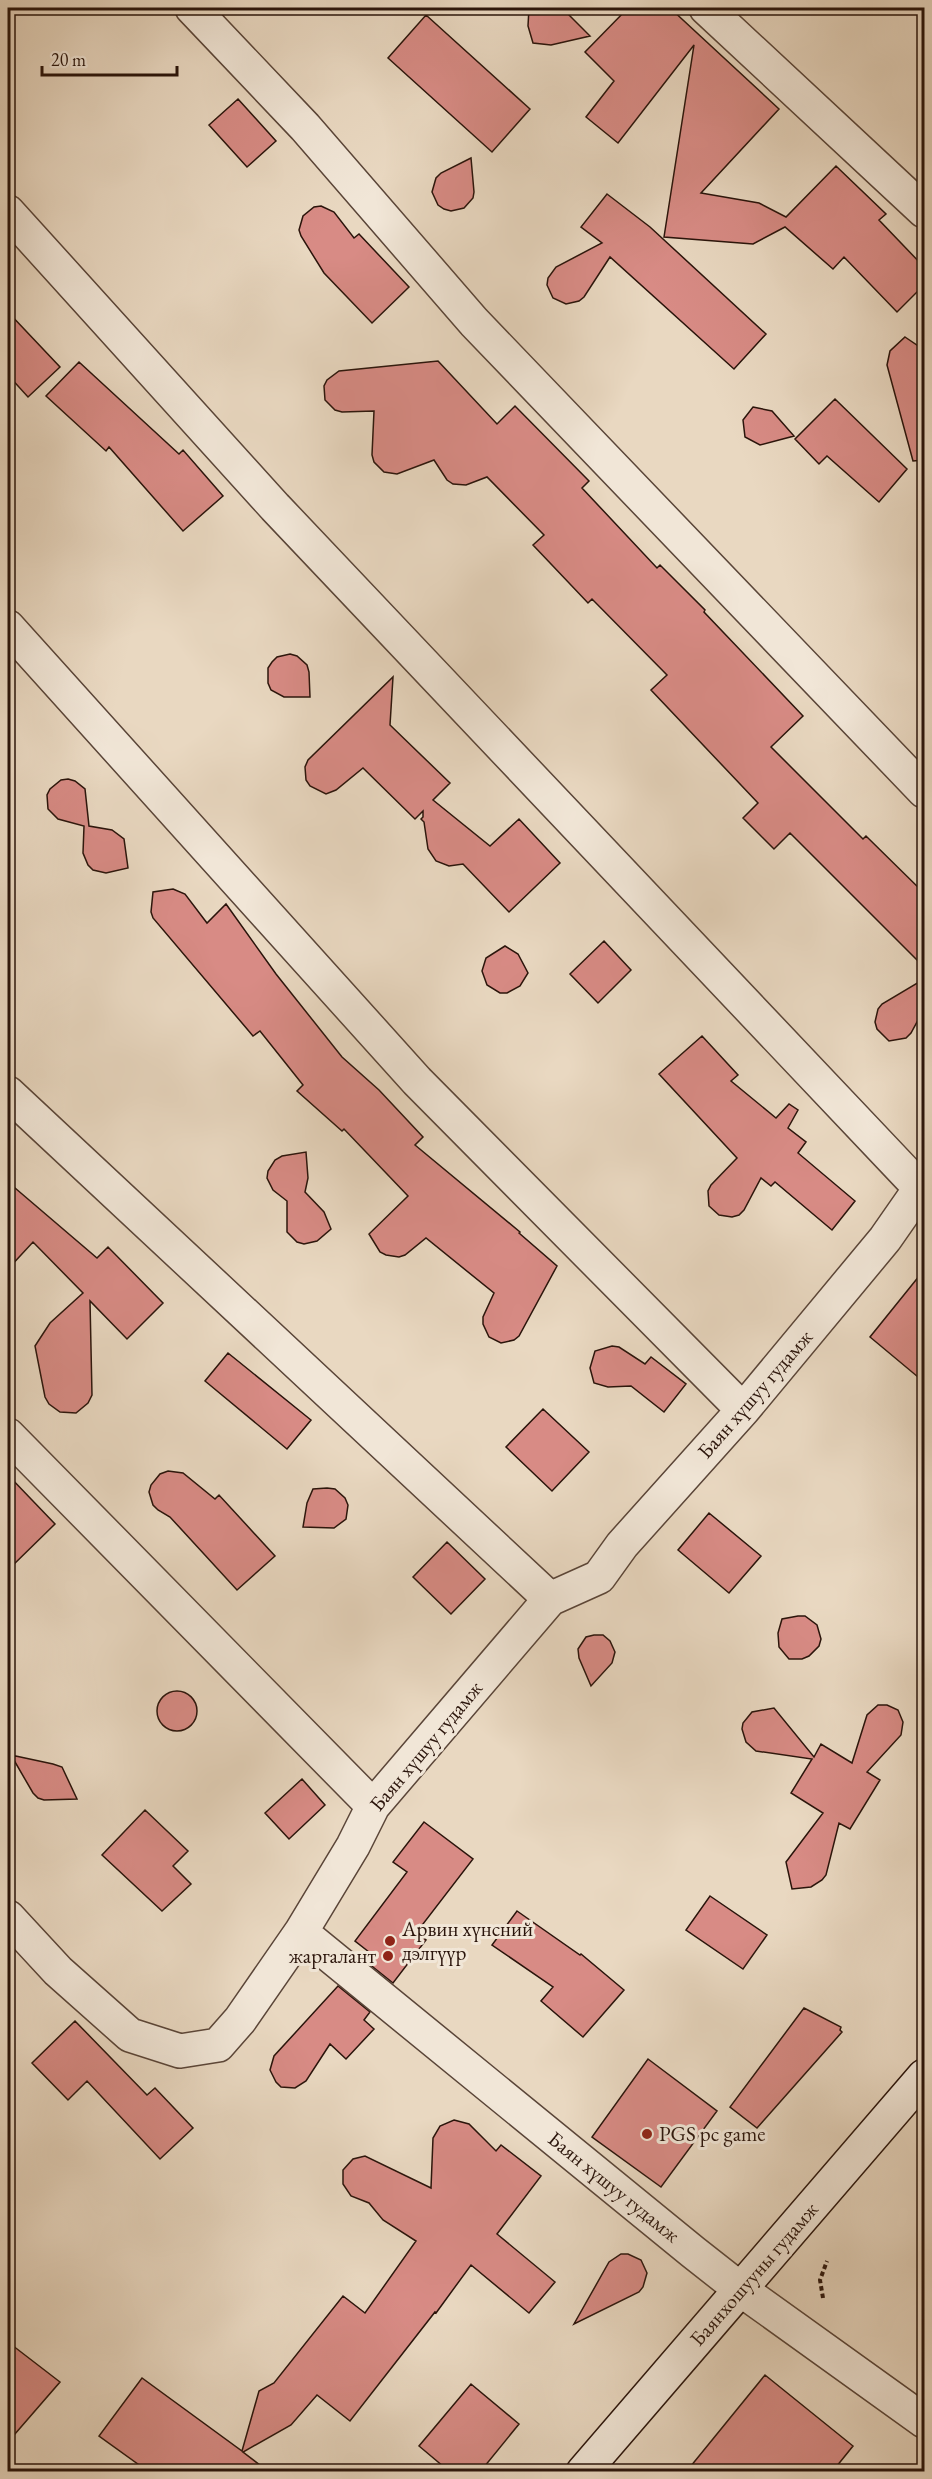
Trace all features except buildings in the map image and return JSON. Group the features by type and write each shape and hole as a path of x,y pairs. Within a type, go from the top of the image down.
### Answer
{"street":[{"path":"192,8 305,127 474,322 924,791"},
{"path":"706,8 924,211"},
{"path":"8,212 275,507 922,1186"},
{"path":"8,627 417,1081 743,1410"},
{"path":"8,1093 550,1599"},
{"name":"Баян хүшуу гудамж","path":"922,1186 885,1239 743,1410 622,1545 599,1577 550,1599 373,1806 353,1846 301,1932 740,2289 924,2421"},
{"path":"8,1435 373,1806"},
{"path":"8,1917 58,1971 129,2036 180,2051 218,2044 240,2020 301,1932"},
{"name":"Баянхошууны гудамж","path":"583,2472 924,2076"}],"place":[{"name":"Арвин хүнсний дэлгүүр","path":"390,1941"},
{"name":"жаргалант","path":"388,1956"},
{"name":"PGS pc game","path":"647,2134"}]}
